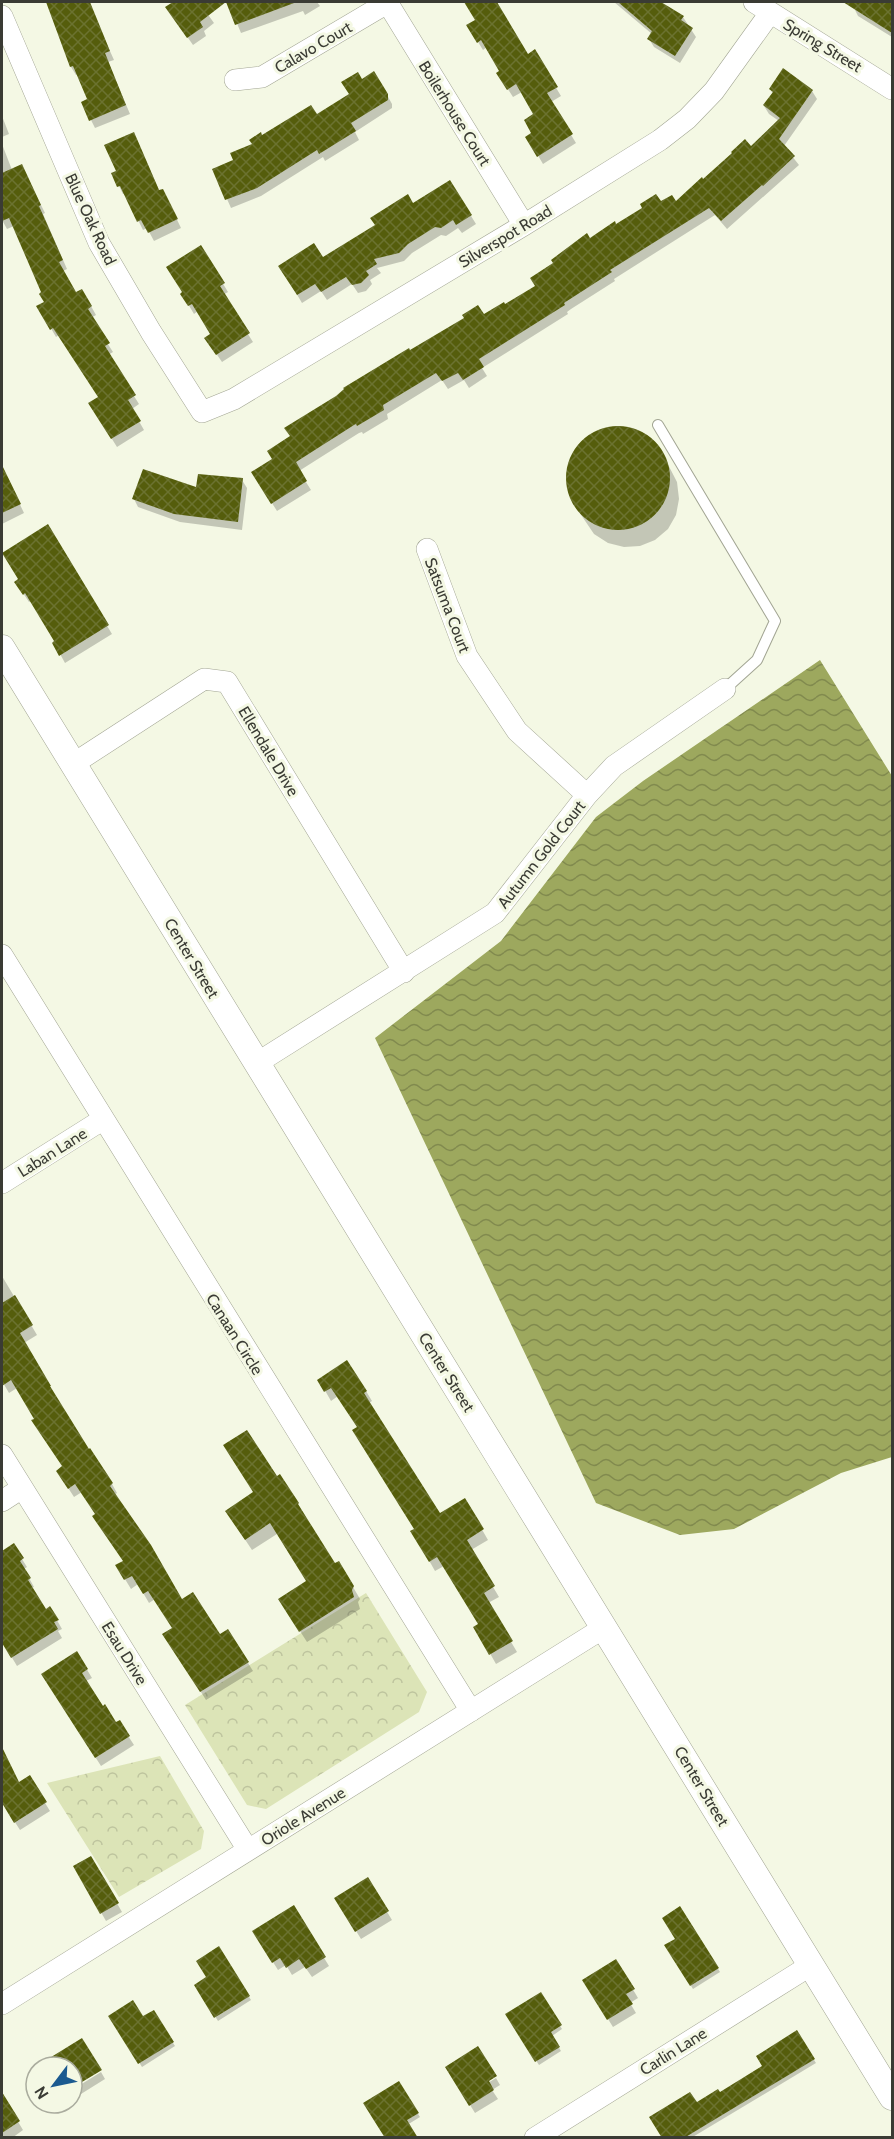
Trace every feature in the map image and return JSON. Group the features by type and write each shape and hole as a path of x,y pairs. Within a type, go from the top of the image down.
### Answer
{"street":[{"name":"Calavo Court","path":"235,80 262,77 387,2"},
{"name":"Boilerhouse Court","path":"387,2 524,225"},
{"name":"Silverspot Road","path":"202,412 234,399 524,225 660,140 687,119 714,91 762,7"},
{"name":"Spring Street","path":"762,7 892,88"},
{"name":"Blue Oak Road","path":"2,16 99,243 151,332 202,412"},
{"name":"Satsuma Court","path":"427,549 467,656 517,731 587,795"},
{"name":"Center Street","path":"2,648 892,2097"},
{"name":"Ellendale Drive","path":"73,764 204,679 227,682 404,972"},
{"name":"Autumn Gold Court","path":"256,1063 495,913 587,795 614,766 725,689"},
{"name":"Canaan Circle","path":"2,956 471,1711"},
{"name":"Laban Lane","path":"2,1183 102,1120"},
{"name":"Esau Drive","path":"2,1455 248,1850"},
{"path":"2,1501 22,1488"},
{"name":"Oriole Avenue","path":"2,2004 605,1627"},
{"name":"Carlin Lane","path":"535,2138 811,1965"}],"lane":[{"path":"658,425 775,621 757,660 725,689"}],"green space":[{"path":"366,1593 427,1692 419,1712 266,1809 247,1805 185,1705"},
{"path":"160,1756 204,1831 201,1849 119,1897 47,1783"}],"water":[{"path":"820,660 892,776 892,1457 841,1473 734,1529 680,1535 596,1503 375,1038 501,941 596,817 643,781"}],"building":[{"path":"46,2 90,2 110,51 105,53 126,105 89,121 81,102 87,99 73,66 70,67"},
{"path":"173,2 226,2 200,22 203,27 187,38 165,7"},
{"path":"226,2 294,2 294,3 235,25"},
{"path":"464,2 497,2 528,54 535,49 558,87 547,93 573,134 537,157 525,137 531,133 524,120 533,114 516,84 507,90 496,73 499,71 481,40 477,43 466,25 475,20"},
{"path":"618,2 661,2 684,16 681,20 693,28 675,56 647,39 652,31"},
{"path":"843,2 892,2 892,33"},
{"path":"783,68 813,90 779,139 795,156 763,186 721,221 709,208 610,270 612,272 564,303 565,305 479,359 484,367 463,380 458,373 442,381 436,373 383,405 384,410 357,426 354,425 296,462 307,481 271,504 251,472 272,459 267,451 290,436 284,428 336,396 343,388 464,318 462,315 478,305 484,314 535,286 530,278 553,263 551,260 587,233 590,238 615,221 616,224 642,208 640,204 656,194 661,201 672,195 676,201 745,139 751,146 780,118 763,105 773,92 769,89"},
{"path":"374,71 388,94 388,100 351,123 356,131 319,154 317,150 257,188 225,200 212,169 233,160 230,153 252,144 249,140 261,132 262,135 311,105 317,114 349,94 341,82 358,72 362,79"},
{"path":"134,132 159,190 163,189 178,219 148,233 141,220 137,222 120,186 117,187 111,173 116,171 104,145"},
{"path":"22,164 63,260 59,262 76,292 82,289 92,306 88,309 110,343 105,346 136,395 128,400 141,421 111,439 88,403 98,397 53,328 50,330 36,306 44,302 39,294 41,292 9,218 2,221 2,173"},
{"path":"450,180 472,215 456,225 453,220 441,228 435,227 408,244 399,253 374,259 377,264 366,271 369,275 361,283 352,285 346,277 321,292 315,284 297,295 278,266 314,243 323,257 375,225 370,218 408,194 413,203"},
{"path":"201,245 225,283 220,286 250,333 216,355 204,338 210,334 192,304 188,306 180,294 182,292 166,267"},
{"path":"618,426 638,430 655,441 666,458 670,478 666,498 655,515 638,526 618,530 598,526 581,515 570,498 566,478 570,458 581,441 598,430"},
{"path":"2,465 21,504 2,513"},
{"path":"143,469 196,487 198,474 243,478 238,522 174,514 132,499"},
{"path":"48,524 109,625 59,656 52,643 54,641 25,593 23,595 14,582 18,579 2,553"},
{"path":"15,1295 33,1325 20,1333 89,1449 113,1483 110,1486 151,1545 182,1599 193,1592 220,1634 228,1629 249,1662 200,1692 162,1634 172,1628 148,1591 143,1594 132,1576 124,1580 115,1565 123,1561 92,1516 95,1514 75,1484 68,1489 56,1471 62,1466 31,1420 34,1419 11,1380 2,1386 2,1303"},
{"path":"347,1360 367,1391 364,1393 440,1513 465,1498 484,1529 467,1540 495,1586 484,1593 513,1641 489,1655 473,1627 478,1624 437,1557 429,1562 410,1531 414,1529 352,1430 357,1427 331,1388 324,1392 317,1380"},
{"path":"247,1430 277,1476 280,1474 335,1563 339,1561 354,1586 352,1590 354,1597 299,1632 278,1599 306,1581 270,1523 245,1540 225,1511 253,1492 223,1445"},
{"path":"14,1543 24,1558 20,1561 31,1578 28,1580 46,1609 50,1606 59,1620 54,1622 58,1629 11,1658 2,1643 2,1551"},
{"path":"77,1651 88,1669 82,1673 103,1706 105,1704 116,1722 120,1720 130,1736 95,1758 41,1674"},
{"path":"2,1747 19,1782 30,1775 47,1802 14,1823 2,1803"},
{"path":"91,1856 119,1903 100,1914 73,1866"},
{"path":"368,1877 389,1911 355,1932 334,1898"},
{"path":"294,1905 326,1957 306,1969 299,1959 286,1968 280,1958 272,1963 252,1931"},
{"path":"680,1906 719,1968 690,1986 664,1945 675,1939 662,1918"},
{"path":"219,1946 250,1996 214,2018 194,1985 206,1977 196,1961"},
{"path":"616,1959 635,1989 626,1994 633,2004 607,2020 582,1980"},
{"path":"541,1992 562,2025 551,2032 560,2047 535,2062 505,2014"},
{"path":"133,2000 143,2016 154,2010 174,2042 138,2064 108,2016"},
{"path":"797,2030 815,2059 684,2138 662,2138 649,2117 690,2092 697,2102 718,2089 720,2092 762,2066 756,2056"},
{"path":"82,2038 102,2070 84,2081 84,2055 54,2055"},
{"path":"478,2046 497,2076 489,2081 494,2090 469,2106 445,2067"},
{"path":"399,2081 419,2113 407,2120 418,2138 385,2138 363,2103"},
{"path":"2,2092 20,2121 2,2133"}]}
